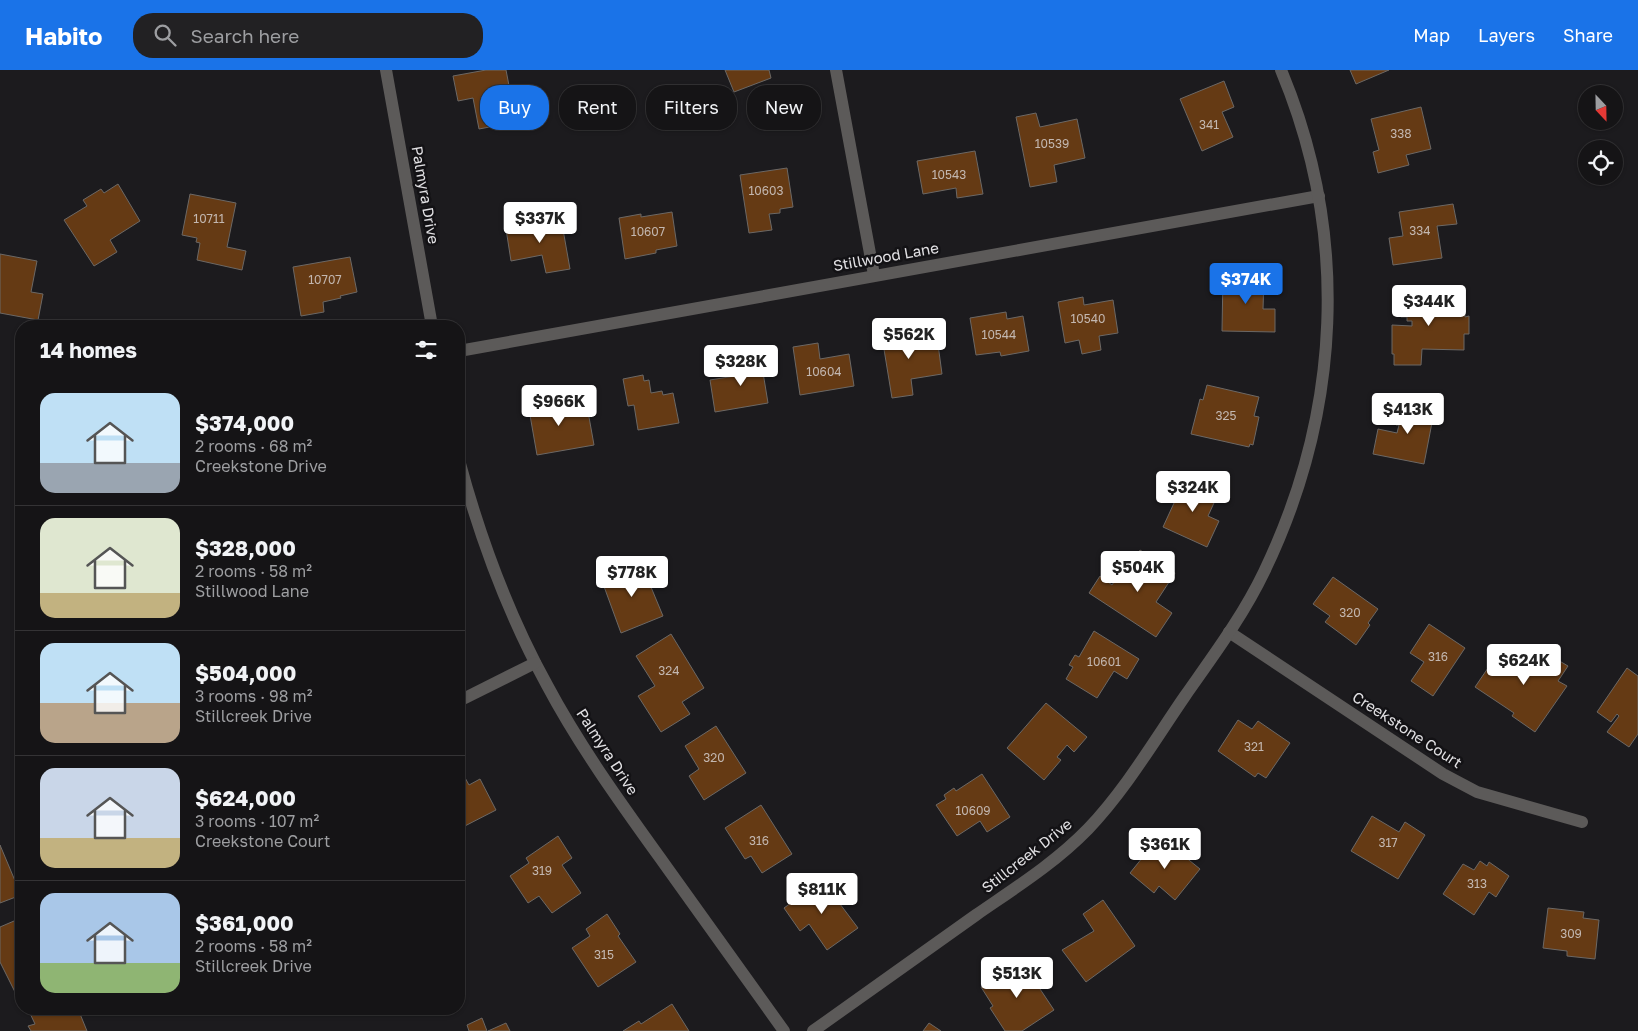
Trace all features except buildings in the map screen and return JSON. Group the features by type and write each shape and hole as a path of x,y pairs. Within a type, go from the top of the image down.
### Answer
{"street":[{"name":"Palmyra Drive","path":"386,70 431,320"},
{"path":"836,70 874,276"},
{"name":"Stillcreek Drive","path":"813,1031 1038,872 1087,830 1120,791 1236,623 1254,591 1290,514 1313,432 1323,372 1328,322 1326,245 1320,196 1306,138 1282,70"},
{"name":"Stillwood Lane","path":"465,350 1320,196"},
{"name":"Palmyra Drive","path":"465,480 495,572 535,663 560,708 605,782 784,1031"},
{"name":"Creekstone Court","path":"1229,632 1442,774 1477,792 1582,822"},
{"path":"465,698 535,663"}]}
